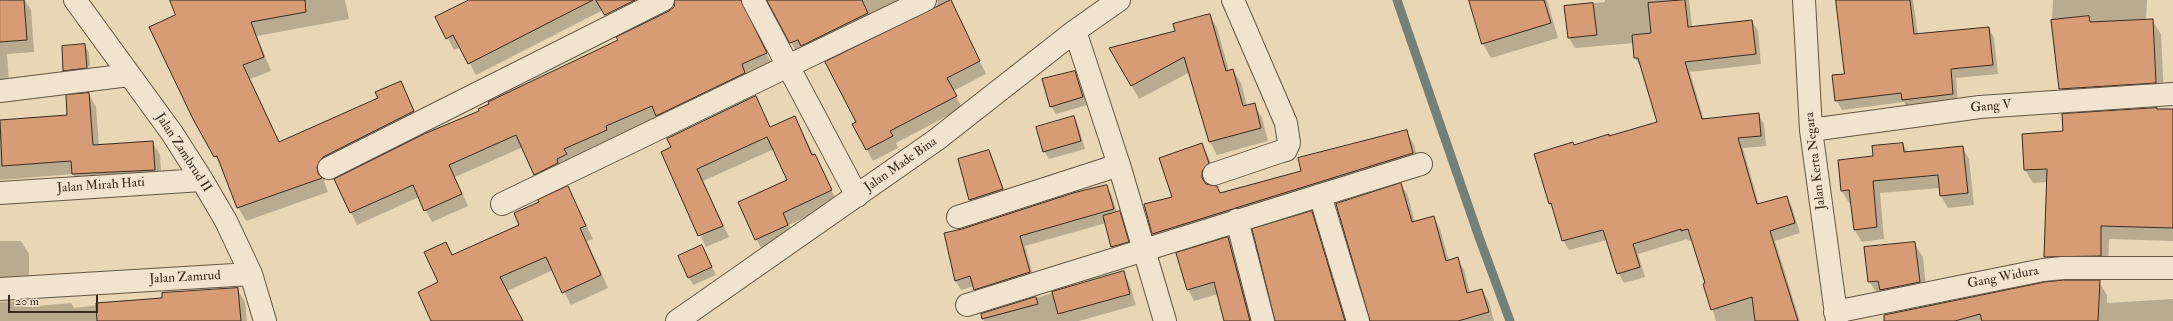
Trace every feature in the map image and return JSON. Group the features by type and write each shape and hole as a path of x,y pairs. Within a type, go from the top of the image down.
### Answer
{"street":[{"name":"Jalan Zambrud II","path":"75,0 172,133 202,180 226,221 251,274 265,321"},
{"path":"329,168 664,0"},
{"path":"753,0 857,196"},
{"path":"502,204 789,67 887,8 925,0"},
{"name":"Jalan Made Bina","path":"677,321 936,140 1075,31 1119,0"},
{"path":"1214,174 1286,150 1289,142 1286,123 1233,0"},
{"name":"Jalan Kerta Negara","path":"1804,0 1811,130 1836,316"},
{"path":"1075,31 1119,165 1165,321"},
{"path":"0,91 129,75"},
{"name":"Gang V","path":"1811,130 1980,107 2173,94"},
{"path":"967,305 1421,164"},
{"path":"958,217 1119,165"},
{"name":"Jalan Mirah Hati","path":"0,193 202,180"},
{"path":"1320,195 1358,321"},
{"path":"1237,220 1264,321"},
{"name":"Gang Widura","path":"1836,316 2043,270 2063,268 2173,268"},
{"name":"Jalan Zamrud","path":"0,289 251,274"}],"building":[{"path":"0,0 24,0 27,40 0,42"},
{"path":"170,0 305,0 306,12 251,22 264,57 243,65 279,142 378,98 375,92 401,81 414,111 323,157 317,167 318,173 322,178 237,208 217,156 214,157 193,119 149,27 175,15"},
{"path":"469,0 593,0 468,64 453,35 446,39 435,17"},
{"path":"596,0 635,0 605,15"},
{"path":"675,0 741,0 767,53 742,64 745,73 656,116 652,106 606,126 607,130 564,149 567,154 557,159 558,163 534,175 516,135 449,165 462,194 424,211 413,185 350,213 334,179 424,134 479,111 478,109 489,104 488,102 618,40 616,37 669,11 674,7"},
{"path":"767,0 862,0 868,13 801,46 798,40 790,43"},
{"path":"951,0 980,61 947,78 957,96 890,131 893,136 866,150 852,124 856,122 825,62"},
{"path":"1469,0 1544,0 1551,23 1482,44"},
{"path":"1685,0 1688,27 1752,20 1756,54 1685,62 1702,119 1759,113 1761,136 1738,138 1757,204 1787,196 1795,223 1770,231 1798,321 1755,321 1752,297 1711,310 1703,284 1705,283 1688,229 1681,231 1681,229 1633,244 1640,267 1617,274 1603,230 1562,241 1534,154 1573,142 1574,145 1609,134 1609,136 1657,122 1638,58 1634,58 1632,35 1651,33 1648,3"},
{"path":"1836,0 1910,0 1914,34 1989,27 1993,65 1951,69 1953,94 1902,100 1901,93 1835,101 1832,75 1844,74"},
{"path":"1593,3 1597,35 1568,38 1564,6"},
{"path":"1210,14 1226,71 1233,69 1243,106 1255,103 1261,128 1209,142 1184,57 1131,86 1109,48 1175,31 1173,24"},
{"path":"2089,16 2090,22 2153,19 2156,83 2059,89 2051,20"},
{"path":"85,44 87,68 63,71 62,46"},
{"path":"1075,71 1083,97 1050,107 1042,79"},
{"path":"89,93 93,145 153,141 155,170 72,174 71,161 2,166 0,120 67,115 66,95"},
{"path":"756,96 770,127 795,116 812,155 815,154 832,190 783,213 788,225 755,240 738,202 787,180 767,137 697,169 723,226 698,236 661,152 671,147 667,139"},
{"path":"2157,108 2173,109 2173,228 2101,226 2101,256 2044,257 2047,169 2024,170 2022,134 2063,131 2062,114"},
{"path":"1074,116 1081,141 1043,152 1036,127"},
{"path":"1407,130 1413,153 1152,234 1144,204 1172,197 1159,158 1202,143 1209,163 1202,171 1202,178 1206,184 1217,186 1220,193 1301,171 1298,158"},
{"path":"1903,143 1904,152 1963,146 1968,193 1940,196 1938,175 1873,181 1877,227 1854,230 1849,190 1841,191 1838,160 1873,156 1872,146"},
{"path":"989,150 1003,189 969,200 958,159"},
{"path":"1401,183 1412,222 1434,216 1446,261 1458,257 1467,293 1482,289 1489,312 1458,321 1370,321 1336,204"},
{"path":"1107,185 1114,209 1020,236 1030,272 974,290 970,276 955,281 944,233 962,229 1073,193"},
{"path":"568,186 586,226 580,228 601,275 562,293 546,257 500,277 523,321 431,321 418,292 438,282 424,252 446,242 452,255 519,225 514,213 539,202 538,200"},
{"path":"1120,211 1129,242 1111,247 1103,216"},
{"path":"1312,211 1345,321 1275,321 1252,229"},
{"path":"1228,237 1250,321 1224,321 1214,282 1187,290 1176,253"},
{"path":"1915,242 1920,282 1880,290 1878,281 1868,282 1864,247"},
{"path":"702,245 712,267 688,278 678,256"},
{"path":"1124,271 1130,294 1058,314 1052,292"},
{"path":"2064,280 2100,280 2098,321 1982,321 1980,314 1955,321 1884,321 1884,315 2045,282"},
{"path":"238,288 241,321 97,321 96,303 162,298 162,293"},
{"path":"1036,297 1038,304 982,319 981,314"}],"waterway":[{"path":"1397,0 1479,237 1510,321"}]}
